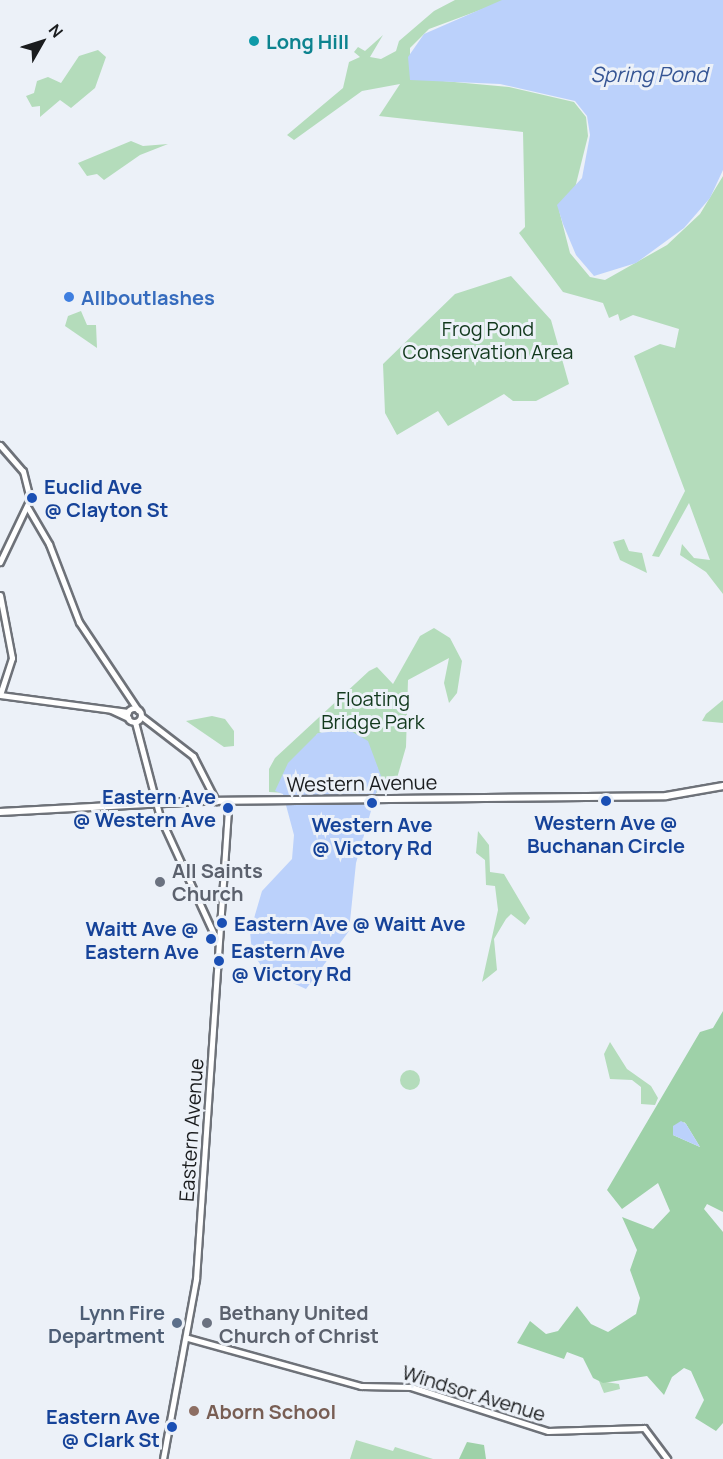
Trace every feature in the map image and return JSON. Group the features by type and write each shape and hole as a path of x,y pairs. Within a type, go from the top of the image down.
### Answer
{"main road":[{"name":"Western Avenue","path":"0,812 216,801 666,796 723,786"}],"street":[{"path":"0,445 27,478 28,508 49,543 79,622 139,713 194,756 216,801"},
{"path":"0,562 6,540 28,508"},
{"path":"0,595 12,658 0,694 139,713"},
{"path":"121,687 129,713 135,722 157,803 219,944"},
{"path":"122,708 126,700"},
{"path":"109,710 122,708 129,713"},
{"path":"135,722 139,713"},
{"name":"Eastern Avenue","path":"163,1459 188,1338 228,801"},
{"name":"Windsor Avenue","path":"188,1338 368,1387 411,1387 552,1432 644,1428 667,1459"}],"green space":[{"path":"455,0 507,0 429,29 410,48 410,78 509,87 574,102 586,117 588,136 573,196 559,210 570,253 590,277 605,280 667,245 700,214 723,176 723,594 706,572 680,555 682,544 694,558 710,560 689,503 659,557 652,556 685,491 634,356 660,344 675,348 679,329 633,315 620,321 618,314 609,318 603,303 563,292 519,233 525,227 523,132 379,116 400,84 362,91 294,140 287,135 343,88 349,62 360,57 354,52 358,47 365,51 383,35 370,57 381,59 396,51 399,41 434,11"},
{"path":"98,50 106,57 95,88 71,108 60,100 40,117 40,106 32,107 26,96 34,93 37,81 48,77 61,83 79,56"},
{"path":"131,141 143,146 168,144 140,155 104,180 97,174 87,176 78,163"},
{"name":"Frog Pond Conservation Area","path":"511,276 551,320 569,384 536,401 513,401 504,394 448,426 438,411 397,435 385,413 383,364 455,294"},
{"path":"81,311 87,325 96,325 97,348 65,326 68,316"},
{"path":"624,539 629,551 642,553 647,573 620,560 613,542"},
{"name":"Floating Bridge Park","path":"434,628 450,638 462,661 457,693 449,703 444,683 449,658 408,680 406,747 395,785 376,793 378,769 371,754 327,730 317,734 286,793 269,792 269,769 275,758 369,671 377,667 393,684 420,636"},
{"path":"723,700 723,723 702,721 706,714"},
{"path":"212,716 225,719 234,731 234,746 224,747 186,721"},
{"path":"478,831 489,845 490,872 504,874 530,918 525,925 511,914 506,919 494,939 497,970 482,982 498,910 495,886 486,885 485,860 476,853"},
{"path":"723,1011 723,1212 707,1204 704,1209 723,1232 723,1423 716,1431 695,1418 704,1400 691,1371 684,1368 672,1377 664,1395 647,1376 603,1383 593,1378 583,1358 567,1352 564,1359 517,1343 530,1321 546,1334 558,1331 577,1306 591,1324 608,1332 636,1314 640,1298 630,1270 637,1250 622,1217 653,1229 670,1211 658,1183 622,1209 607,1190 700,1032 713,1028","holes":["684,1122 700,1147 673,1135"]},
{"path":"610,1042 627,1069 651,1086 658,1098 655,1105 641,1104 641,1087 632,1080 610,1079 604,1054"},
{"path":"410,1070 417,1073 420,1080 417,1087 410,1090 403,1087 400,1080 403,1073"},
{"path":"599,1381 619,1384 620,1389 604,1393"},
{"path":"356,1440 393,1451 395,1447 433,1459 350,1459"},
{"path":"467,1442 484,1445 486,1459 459,1459"}],"water":[{"name":"Spring Pond","path":"502,0 723,0 723,170 710,198 684,228 636,263 594,276 576,255 563,224 557,205 582,178 590,135 587,116 575,101 500,84 410,80 408,57 424,34"},
{"path":"349,730 368,741 381,776 356,863 349,931 306,989 264,970 252,952 250,932 262,891 292,859 294,835 283,794 275,791 288,763 318,733"},
{"path":"681,1121 686,1124 700,1147 673,1135 673,1126"}],"place":[{"name":"Long Hill","path":"254,41"},
{"name":"Allboutlashes","path":"69,297"},
{"name":"Euclid Ave @ Clayton St","path":"32,498"},
{"name":"Western Ave @ Buchanan Circle","path":"606,801"},
{"name":"Western Ave @ Victory Rd","path":"372,803"},
{"name":"Eastern Ave @ Western Ave","path":"228,808"},
{"name":"All Saints Church","path":"160,882"},
{"name":"Eastern Ave @ Waitt Ave","path":"222,923"},
{"name":"Waitt Ave @ Eastern Ave","path":"211,939"},
{"name":"Eastern Ave @ Victory Rd","path":"219,961"},
{"name":"Lynn Fire Department","path":"177,1323"},
{"name":"Bethany United Church of Christ","path":"207,1323"},
{"name":"Aborn School","path":"194,1411"},
{"name":"Eastern Ave @ Clark St","path":"172,1427"}]}
